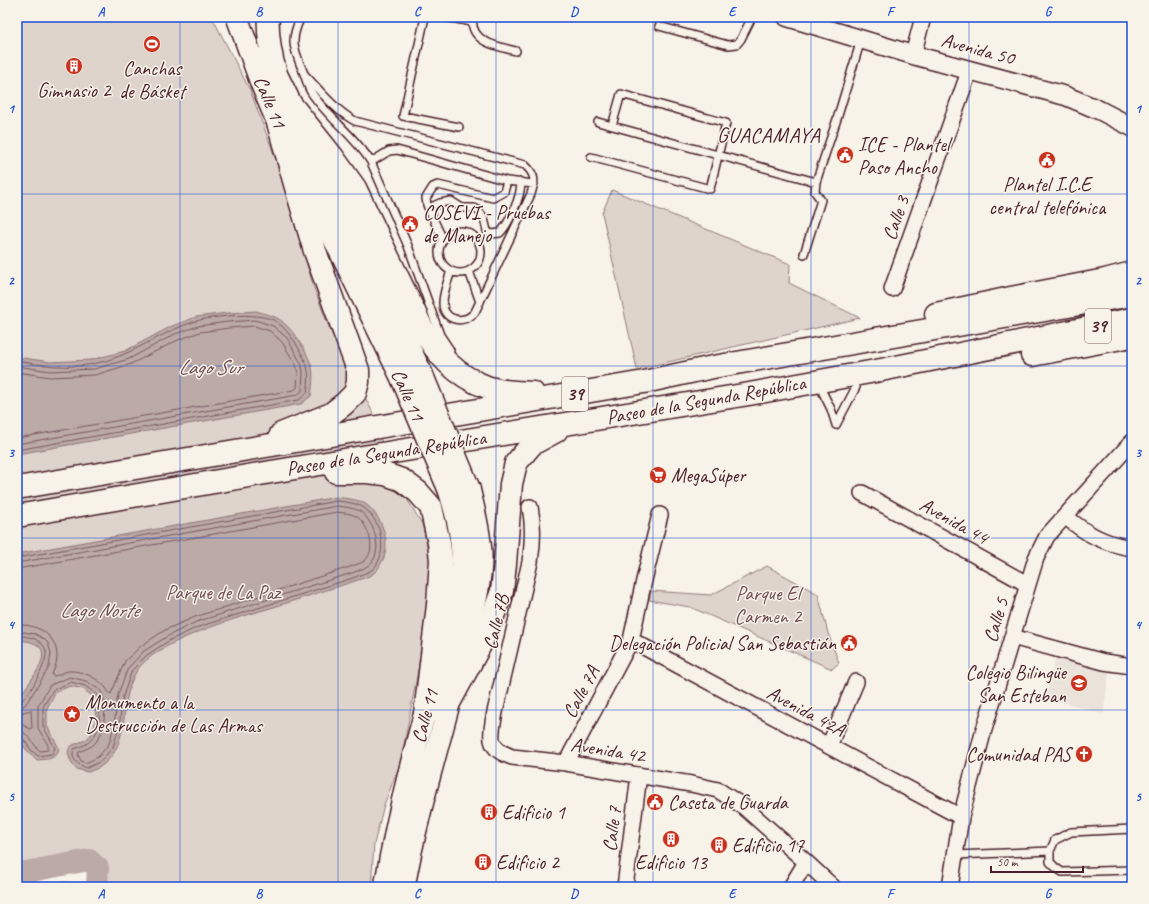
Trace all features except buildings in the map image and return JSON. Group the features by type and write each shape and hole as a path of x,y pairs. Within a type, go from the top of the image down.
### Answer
{"highway":[{"path":"293,107 355,188 422,328 441,357 455,370 459,364 488,387 508,391 564,395"},
{"path":"239,451 332,414 355,393 358,382 358,370 315,251 279,126"},
{"path":"713,367 879,327 1011,298 1105,280 1132,273"},
{"name":"Paseo de la Segunda República","path":"17,488 644,382 713,367 1132,295"},
{"name":"Paseo de la Segunda República","path":"17,516 271,472 683,405 881,370 1132,319"},
{"path":"683,405 823,393 1132,336"},
{"path":"450,701 479,647 502,591 506,564 511,484 516,463 532,444 569,424"},
{"path":"271,472 367,472 385,474 402,480 418,492 431,508 439,543 441,575 425,714"}],"main road":[{"name":"Calle 11","path":"237,17 261,83 279,126 402,379 478,525 481,554 480,573 475,598 418,824 404,887"},
{"name":"Calle 11","path":"268,17 268,39 271,58 277,75 422,374 459,489 459,522 462,560 460,580 450,629 425,714 390,854 385,887"}],"street":[{"name":"Avenida 50","path":"786,17 912,55 1066,96 1099,110 1132,127"},
{"path":"912,55 923,17"},
{"name":"Calle 3","path":"892,289 970,70"},
{"name":"Calle 5","path":"950,887 961,817 983,733 1036,558 1047,536 1132,442"},
{"name":"Avenida 44","path":"862,493 1027,584"},
{"name":"Calle 7B","path":"495,746 492,741 492,733 496,707 530,562 533,541 533,521 530,507"},
{"name":"Calle 7A","path":"566,763 631,640 660,515"},
{"path":"1065,516 1082,530 1097,538 1113,544 1132,548"},
{"path":"1012,637 1104,662 1132,666"},
{"name":"Avenida 42A","path":"631,640 961,817"},
{"path":"829,746 856,682"},
{"name":"Avenida 42","path":"495,746 505,755 512,757 566,763 718,790 744,808 806,862"},
{"name":"Calle 7","path":"625,887 640,776"},
{"path":"791,887 806,862 833,887"}],"lane":[{"path":"301,17 294,34 293,42 294,50 310,90 317,101 347,132 371,162 408,246 440,335 459,364"},
{"path":"425,17 403,116 459,127"},
{"path":"446,17 473,20 476,32 483,41 516,51"},
{"path":"659,26 728,45 737,44 752,17"},
{"path":"804,254 821,200 815,192 816,182 861,39"},
{"path":"305,75 318,90 348,118 525,165 531,170 534,184 531,194 476,312 470,318 457,320 445,311 443,297 451,271"},
{"path":"591,157 710,188 726,123 621,94 612,126"},
{"path":"347,132 359,122"},
{"path":"598,122 816,182"},
{"path":"371,162 389,151 400,150 507,181 534,184"},
{"path":"443,240 426,198 429,191 433,187 438,185 493,198 504,192 507,181"},
{"path":"429,208 440,203 451,201 462,208 474,208 482,213 487,231 491,234 500,233 505,228 520,195 521,182"},
{"path":"456,232 469,233 479,244 480,258 477,264 469,271 458,273 451,271 446,268 439,256 439,250 443,240 450,234 456,232"},
{"path":"469,271 480,302"},
{"path":"823,393 831,408 836,425 856,387"},
{"path":"1132,829 1071,832 1055,840 1050,851 1050,862 1055,868 1062,872 1132,870"},
{"path":"955,855 1050,851"}],"shaded area":[{"name":"Colegio Bilingüe San Esteban","path":"1056,656 1110,668 1103,714 1046,697"}],"green space":[{"name":"Parque de La Paz","path":"17,17 212,17 250,90 275,157 314,288 331,332 372,411 391,472 422,524 434,573 422,649 401,761 384,805 374,844 371,887 103,887 103,867 95,851 17,863"},
{"path":"612,190 790,264 789,283 860,318 637,369 602,213"},
{"name":"Parque El Carmen 2","path":"767,566 818,594 828,633 839,663 832,669 690,607 649,600 651,591 711,595"},
{"path":"60,882 81,883 82,887 55,887"}],"water":[{"name":"Lago Sur","path":"256,311 277,318 288,326 307,355 313,371 313,382 311,396 301,404 17,454 17,357 50,362 91,360 125,351 172,326 196,317"},
{"name":"Lago Norte","path":"337,497 357,500 364,503 378,517 384,533 386,550 384,558 376,571 363,579 220,624 179,640 160,650 146,661 136,672 128,695 122,733 118,744 112,755 98,768 88,772 76,769 68,753 70,747 88,738 95,724 96,713 94,697 83,689 70,686 56,692 47,708 47,726 59,748 56,755 51,758 37,760 26,749 17,735 17,703 39,667 42,660 42,653 38,645 28,641 20,640 17,642 17,554"}],"waterway":[{"path":"17,874 89,860 98,868 97,887"}],"place":[{"name":"Canchas de Básket","path":"152,44"},
{"name":"Gimnasio 2","path":"74,66"},
{"name":"ICE - Plantel Paso Ancho","path":"845,155"},
{"name":"Plantel I.C.E central telefónica","path":"1047,160"},
{"name":"COSEVI - Pruebas de Manejo","path":"410,224"},
{"name":"MegaSúper","path":"658,475"},
{"name":"Delegación Policial San Sebastián","path":"849,643"},
{"name":"Colegio Bilingüe San Esteban","path":"1079,683"},
{"name":"Monumento a la Destrucción de Las Armas","path":"72,714"},
{"name":"Comunidad PAS","path":"1084,754"},
{"name":"Caseta de Guarda","path":"655,802"},
{"name":"Edificio 1","path":"489,812"},
{"name":"Edificio 13","path":"671,839"},
{"name":"Edificio 17","path":"719,845"},
{"name":"Edificio 2","path":"483,862"}],"district":[{"name":"GUACAMAYA","path":"769,135"}]}
